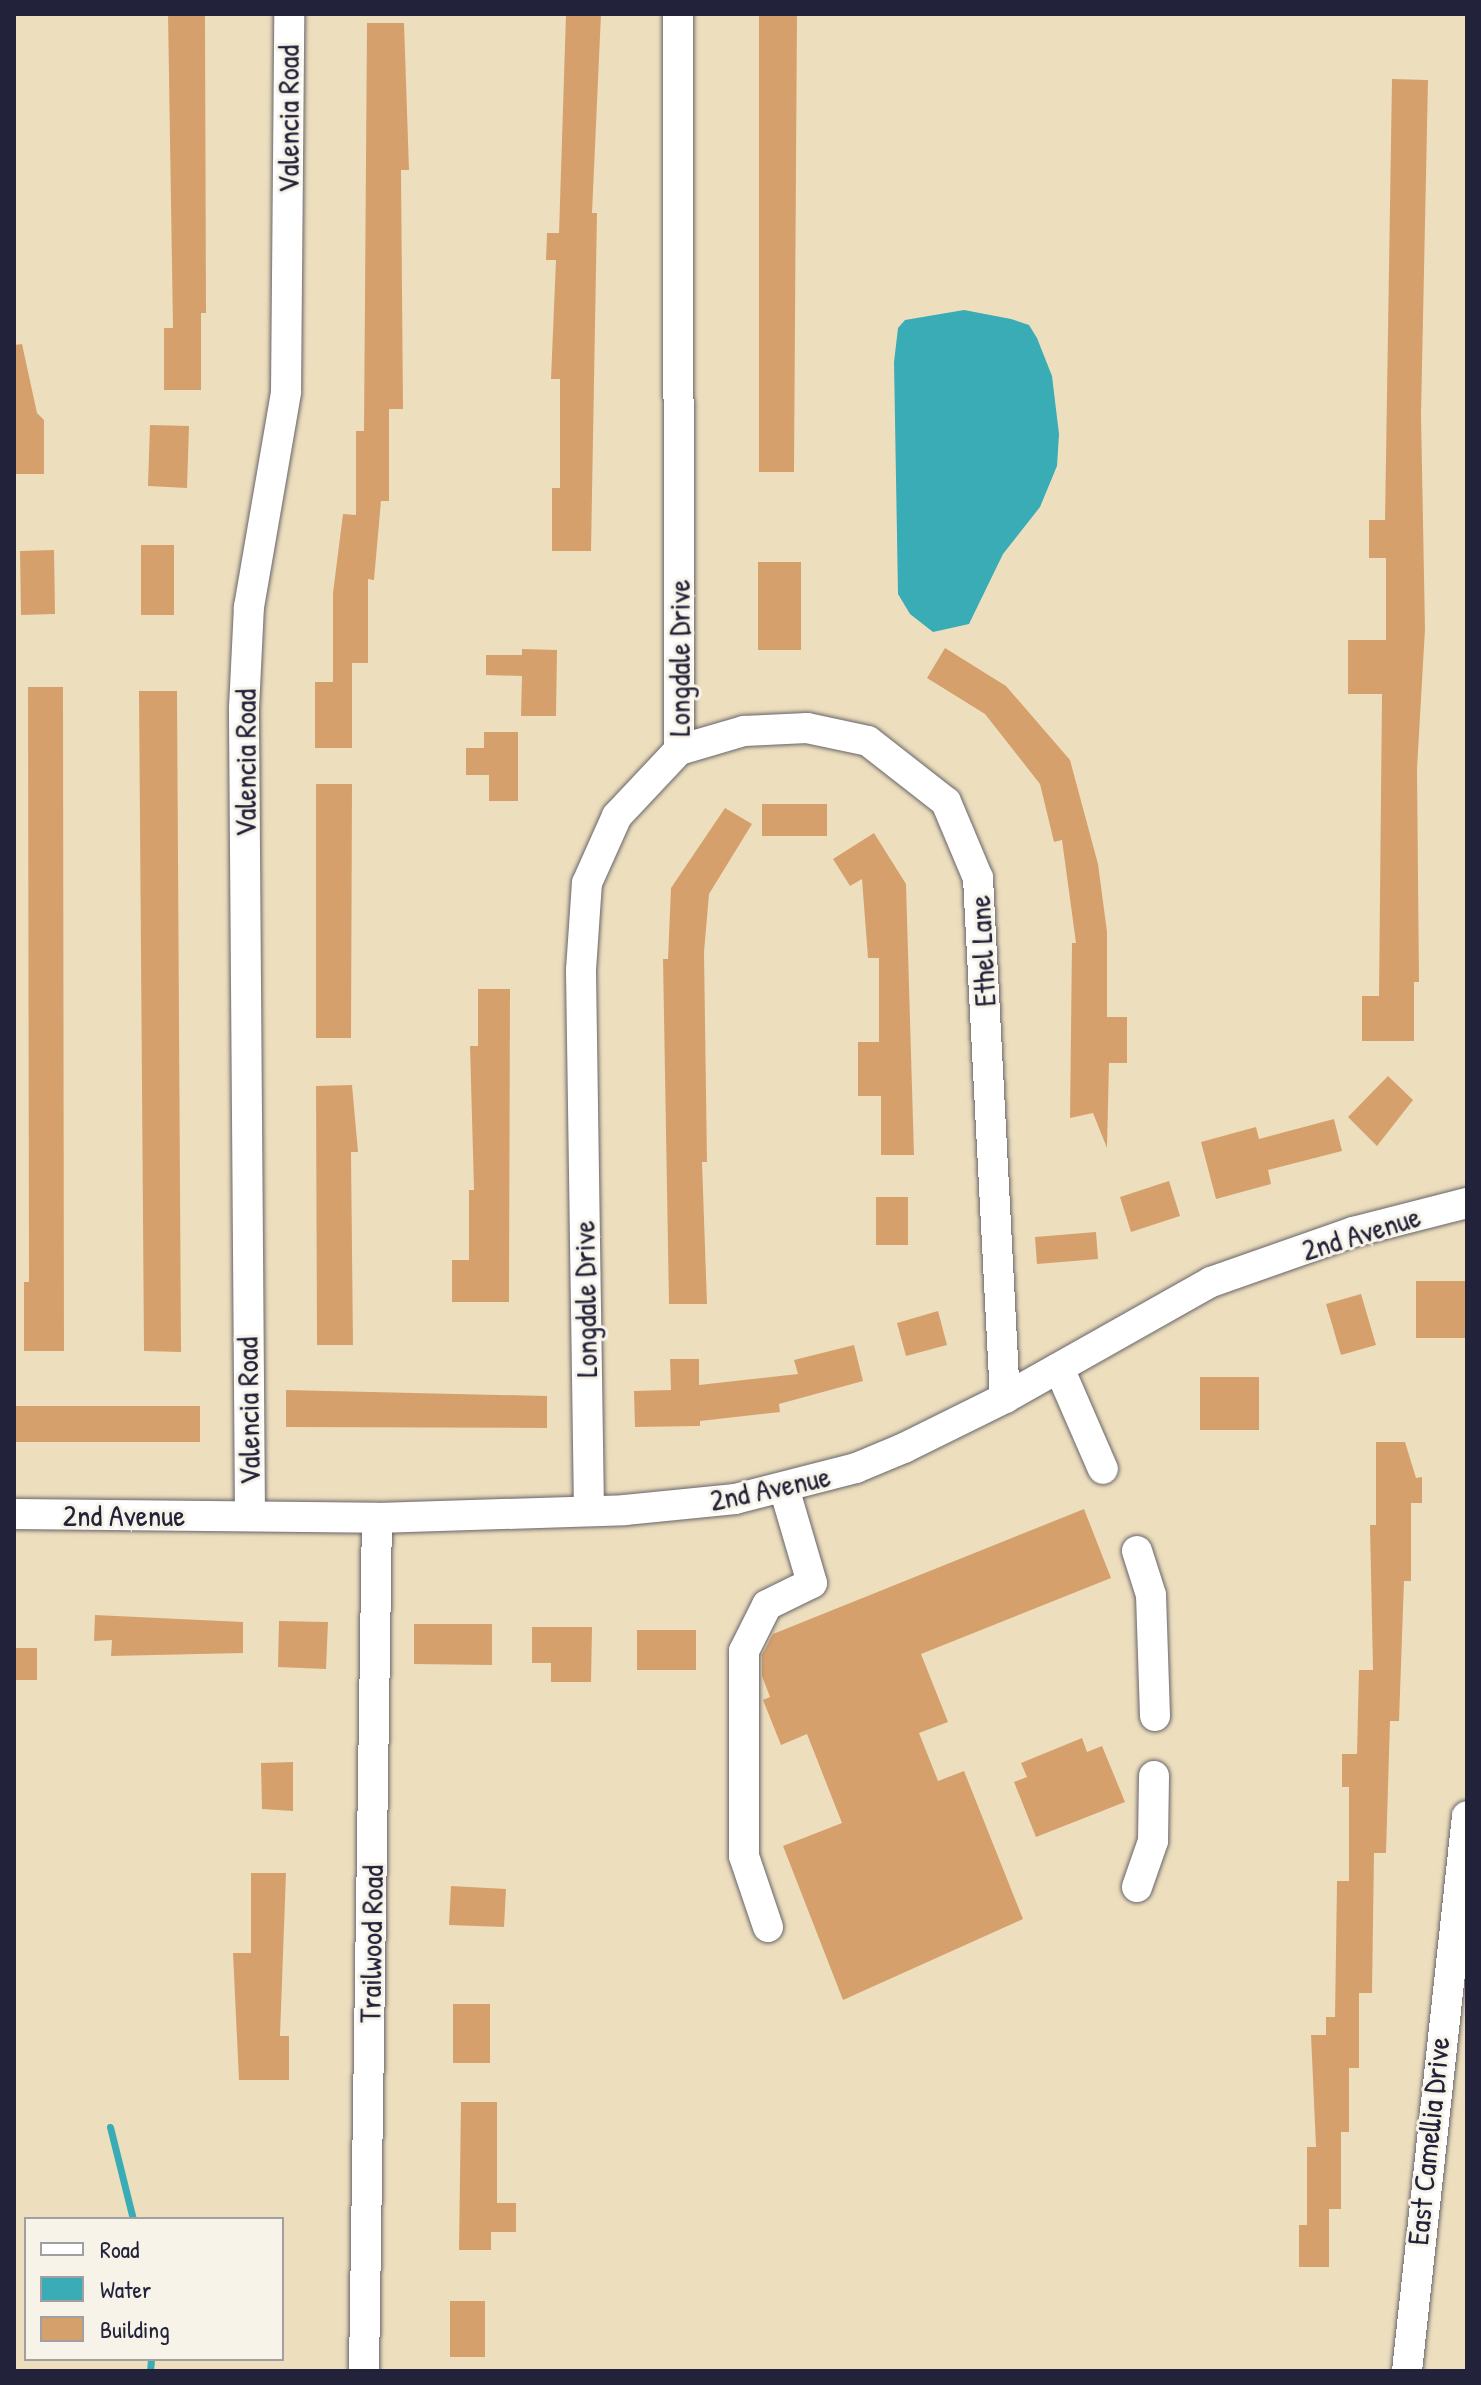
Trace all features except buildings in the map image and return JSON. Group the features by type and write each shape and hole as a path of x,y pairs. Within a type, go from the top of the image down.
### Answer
{"street":[{"name":"Valencia Road","path":"250,1516 244,708 249,607 286,392 289,14"},
{"name":"Longdale Drive","path":"589,1511 581,970 587,883 617,816 679,750 678,14"},
{"name":"Ethel Lane","path":"679,750 744,731 807,728 868,741 946,802 978,878 1005,1398"},
{"name":"2nd Avenue","path":"14,1514 377,1518 589,1511 691,1505 784,1488 856,1468 1005,1398 1211,1282 1353,1232 1467,1203"},
{"path":"1059,1368 1103,1469"},
{"path":"768,1927 744,1856 759,1762 744,1651 767,1605 812,1583 784,1488"},
{"name":"Trailwood Road","path":"364,2371 377,1518"},
{"path":"1137,1551 1151,1595 1155,1716"},
{"path":"1137,1887 1153,1841 1154,1776"},
{"name":"East Camellia Drive","path":"1407,2371 1467,1816"}],"water":[{"path":"964,310 1029,325 1037,338 1052,376 1059,434 1057,466 1040,507 1003,554 969,624 933,632 910,614 898,594 894,362 898,328 905,320"}],"waterway":[{"path":"110,2127 132,2217"},
{"path":"150,2371 151,2361"}]}
